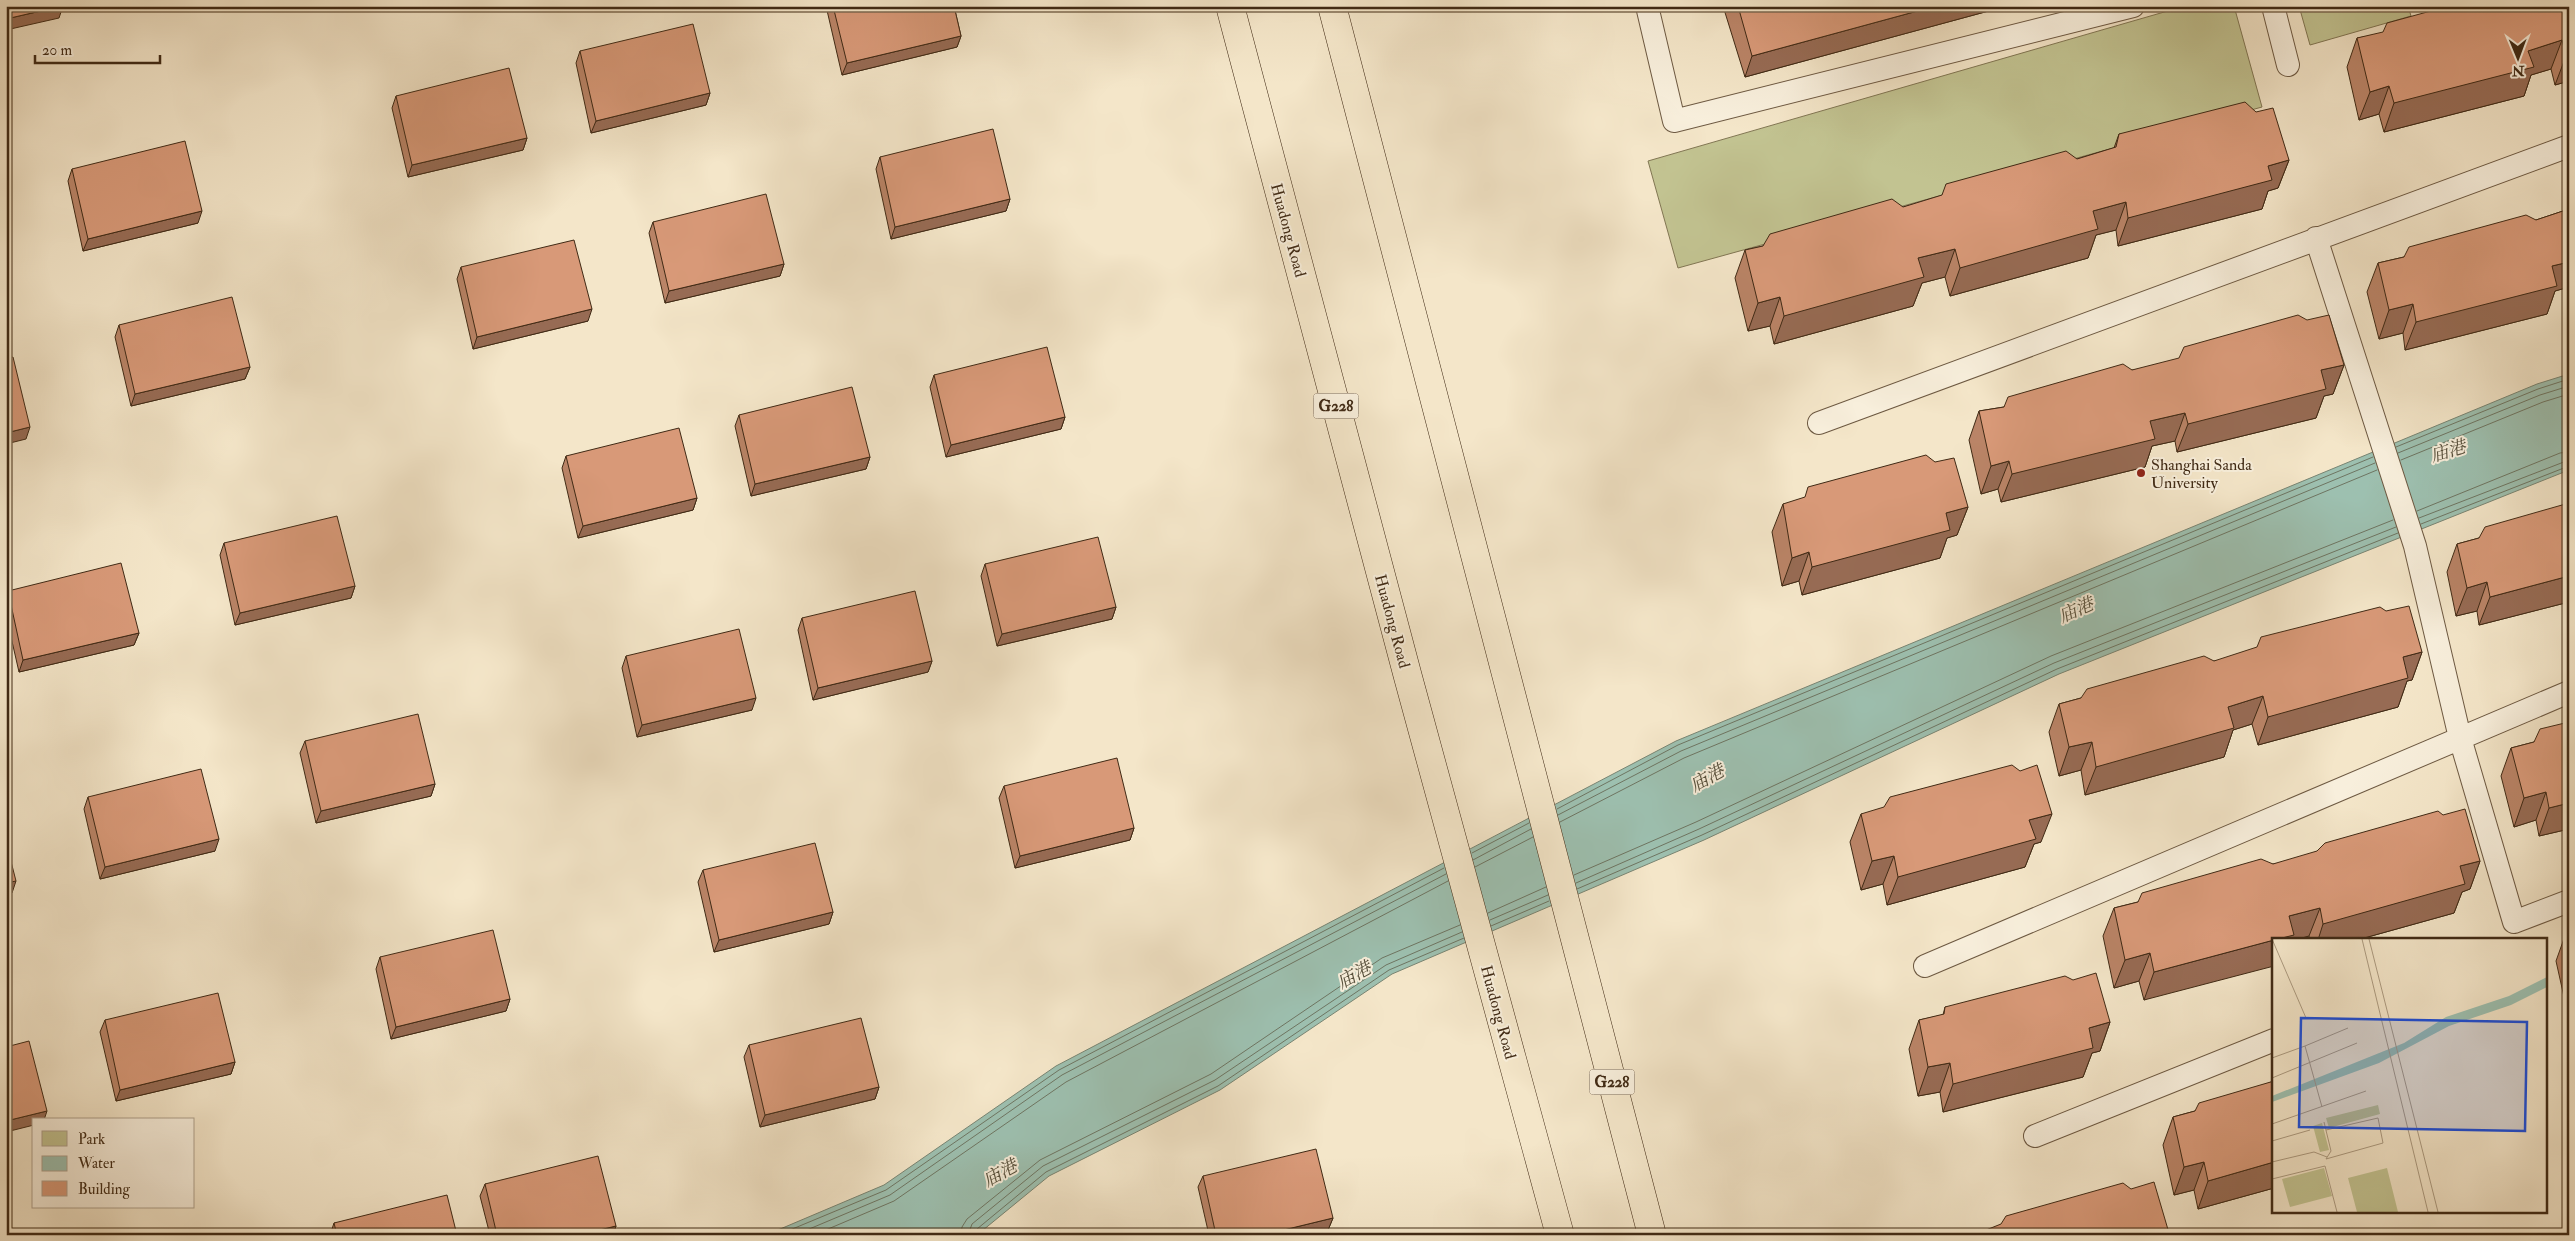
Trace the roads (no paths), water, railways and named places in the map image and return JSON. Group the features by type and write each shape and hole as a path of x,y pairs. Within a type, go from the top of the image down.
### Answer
{"highway":[{"name":"Huadong Road","path":"1230,6 1443,806 1560,1235"},
{"name":"G228","path":"1332,6 1652,1235"}],"lane":[{"path":"1647,6 1674,121 2133,6"},
{"path":"2273,6 2288,65"},
{"path":"1819,423 2569,146"},
{"path":"2316,238 2415,546 2460,738 2517,931 2569,901"},
{"path":"1925,966 2569,692"},
{"path":"2035,1136 2272,1041"}],"water":[{"name":"庙港","path":"2569,374 2569,470 2059,674 1704,840 1392,974 1220,1090 1049,1176 977,1235 766,1235 884,1185 1056,1066 1676,741 2537,384"}],"place":[{"name":"Shanghai Sanda University","path":"2141,473"}]}
